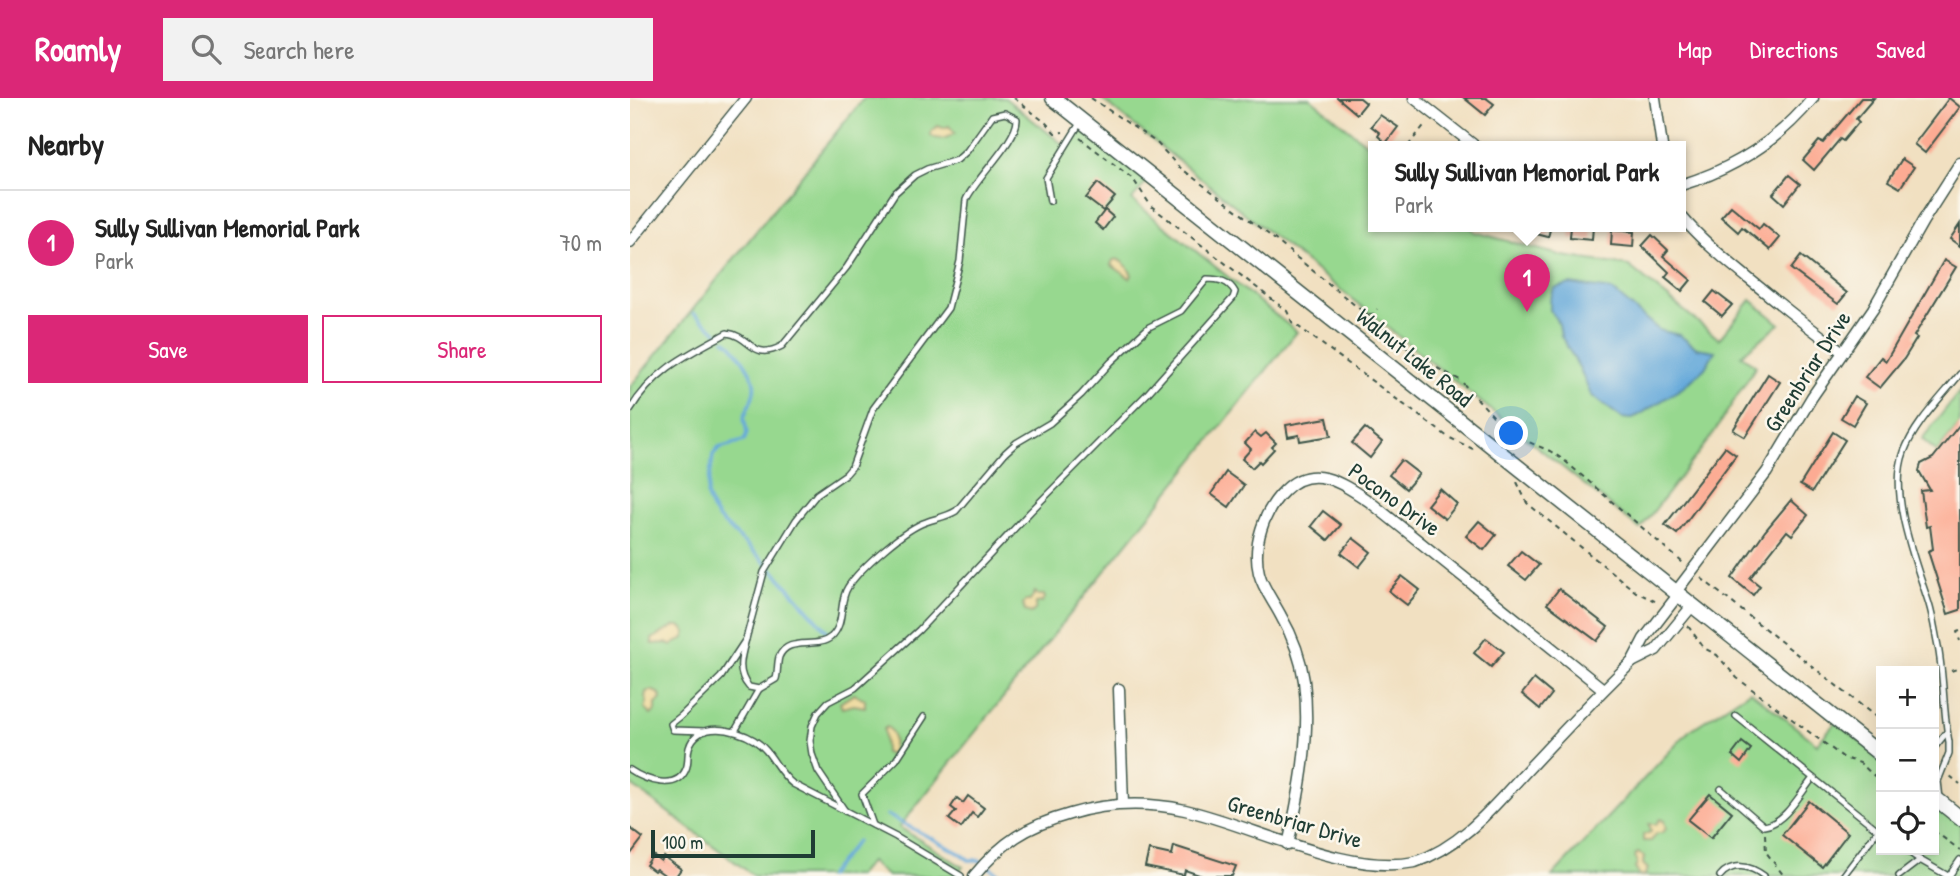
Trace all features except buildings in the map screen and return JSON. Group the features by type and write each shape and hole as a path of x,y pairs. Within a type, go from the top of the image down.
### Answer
{"street":[{"path":"630,242 746,98"},
{"name":"Walnut Lake Road","path":"1053,98 1078,127 1876,751"},
{"path":"1414,98 1468,141"},
{"path":"1655,98 1661,141"},
{"path":"1686,183 1751,155 1785,129 1813,98"},
{"name":"Greenbriar Drive","path":"1632,662 1644,639 1767,472 1812,397 1873,309 1960,163"},
{"path":"1686,222 1719,254 1843,352"},
{"name":"Pocono Drive","path":"1288,845 1304,760 1307,720 1304,679 1295,645 1259,572 1257,546 1270,509 1281,493 1294,482 1308,477 1326,476 1370,502 1603,689"},
{"name":"Greenbriar Drive","path":"974,876 1009,840 1031,827 1094,807 1123,804 1185,810 1288,845 1343,860 1384,867 1414,862 1441,851 1475,825 1603,689 1632,662 1656,650 1692,606"},
{"path":"1119,689 1123,804"},
{"path":"1939,801 1960,818"}],"lane":[{"path":"630,410 653,379 676,360 727,333 760,352 767,353 782,346 848,267 870,228 906,182 927,169 957,160 967,151 992,116 999,113 1013,115 1017,119 1018,125 966,200 960,261 948,308 873,409 852,467 817,494 764,572 740,672 749,687 759,689"},
{"path":"1050,201 1046,178 1078,127"},
{"path":"735,731 759,689 776,678 780,655 785,648 794,644 822,642 830,638 841,620 842,598 851,582 899,536 956,511 1005,453 1049,423 1081,396 1150,327 1181,311 1207,279 1225,281 1235,292 1233,298 1147,394 1040,501 919,630 855,688 828,702 818,713 811,733 812,754 818,771 845,811"},
{"path":"1937,792 1938,781 1949,753 1943,673 1930,607 1909,543 1901,508 1900,467 1904,451 1921,422 1960,374"},
{"path":"746,639 721,677 671,724 673,730 724,729 755,740 793,784 873,825 961,876"},
{"path":"1736,716 1876,828"},
{"path":"873,825 862,794 895,760 925,717"},
{"path":"630,770 649,780 679,780 686,772 689,747 694,739 705,731"},
{"path":"1939,742 1947,732"},
{"path":"1721,789 1764,826 1780,819 1813,778"},
{"path":"1843,876 1876,836"},
{"path":"1913,855 1948,876 1960,860"},
{"path":"1899,876 1920,860"},
{"path":"1720,876 1727,868 1741,865 1764,876"}],"path":[{"path":"1014,98 1046,122 1055,134 1078,127 1133,179 1151,206 1287,311 1292,323 1448,438 1475,449"},
{"path":"1091,98 1157,143 1178,166 1268,234 1422,360 1460,380 1495,418 1564,461 1693,571 1876,717"},
{"path":"1412,141 1433,114"},
{"path":"1368,315 1377,309"},
{"path":"1517,482 1527,503 1636,592 1667,609"},
{"path":"1681,620 1704,648 1717,655 1737,678 1844,758 1860,763 1876,777"},
{"path":"1960,631 1957,632 1960,641"},
{"path":"1943,673 1960,668"},
{"path":"1764,826 1766,852 1784,876"},
{"path":"1939,835 1960,850"}],"green space":[{"path":"864,98 1005,98 1065,146 1084,124 1150,177 1132,200 1297,332 899,827 963,867 955,876 887,876 870,862 858,876 754,876 630,784 630,387"},
{"path":"1100,98 1310,98 1368,145 1368,232 1475,232 1563,256 1629,266 1719,339 1751,300 1780,324 1741,355 1756,366 1713,434 1640,529"},
{"path":"1959,392 1960,424 1937,452 1922,439"},
{"path":"1750,691 1817,744 1836,722 1876,754 1876,855 1939,855 1939,803 1960,820 1960,876 1552,876 1689,731"}],"sand":[{"path":"938,126 949,126 955,133 943,138 931,136 931,132"},
{"path":"1117,259 1128,267 1132,275 1130,278 1111,265 1113,260"},
{"path":"1035,592 1045,598 1036,603 1035,610 1031,613 1025,611 1023,604 1030,601"},
{"path":"675,626 680,626 686,632 684,638 672,645 652,644 652,639"},
{"path":"651,690 660,694 661,699 651,715 645,708 645,697 646,692"},
{"path":"854,694 865,699 865,707 854,705 842,708 840,703"},
{"path":"887,727 892,732 893,740 890,755 885,753 884,729"},
{"path":"1660,819 1664,821 1666,829 1657,833 1651,841 1643,841 1643,835 1651,832 1649,824 1656,824"},
{"path":"1638,853 1644,856 1643,864 1648,869 1644,876 1639,875 1635,868 1635,855"}],"water":[{"path":"1570,284 1612,290 1659,330 1679,335 1697,348 1715,351 1705,368 1685,386 1639,415 1630,419 1622,418 1591,395 1550,310 1554,288"}],"waterway":[{"path":"694,313 718,333"},
{"path":"725,340 735,349 751,373 754,392 744,417 747,433 744,441 719,448 713,455 707,496 719,519 771,568 828,632"},
{"path":"887,815 969,860 979,860 1002,876"},
{"path":"828,876 857,841"}],"place":[{"name":"Sully Sullivan Memorial Park","path":"1527,312"}]}
